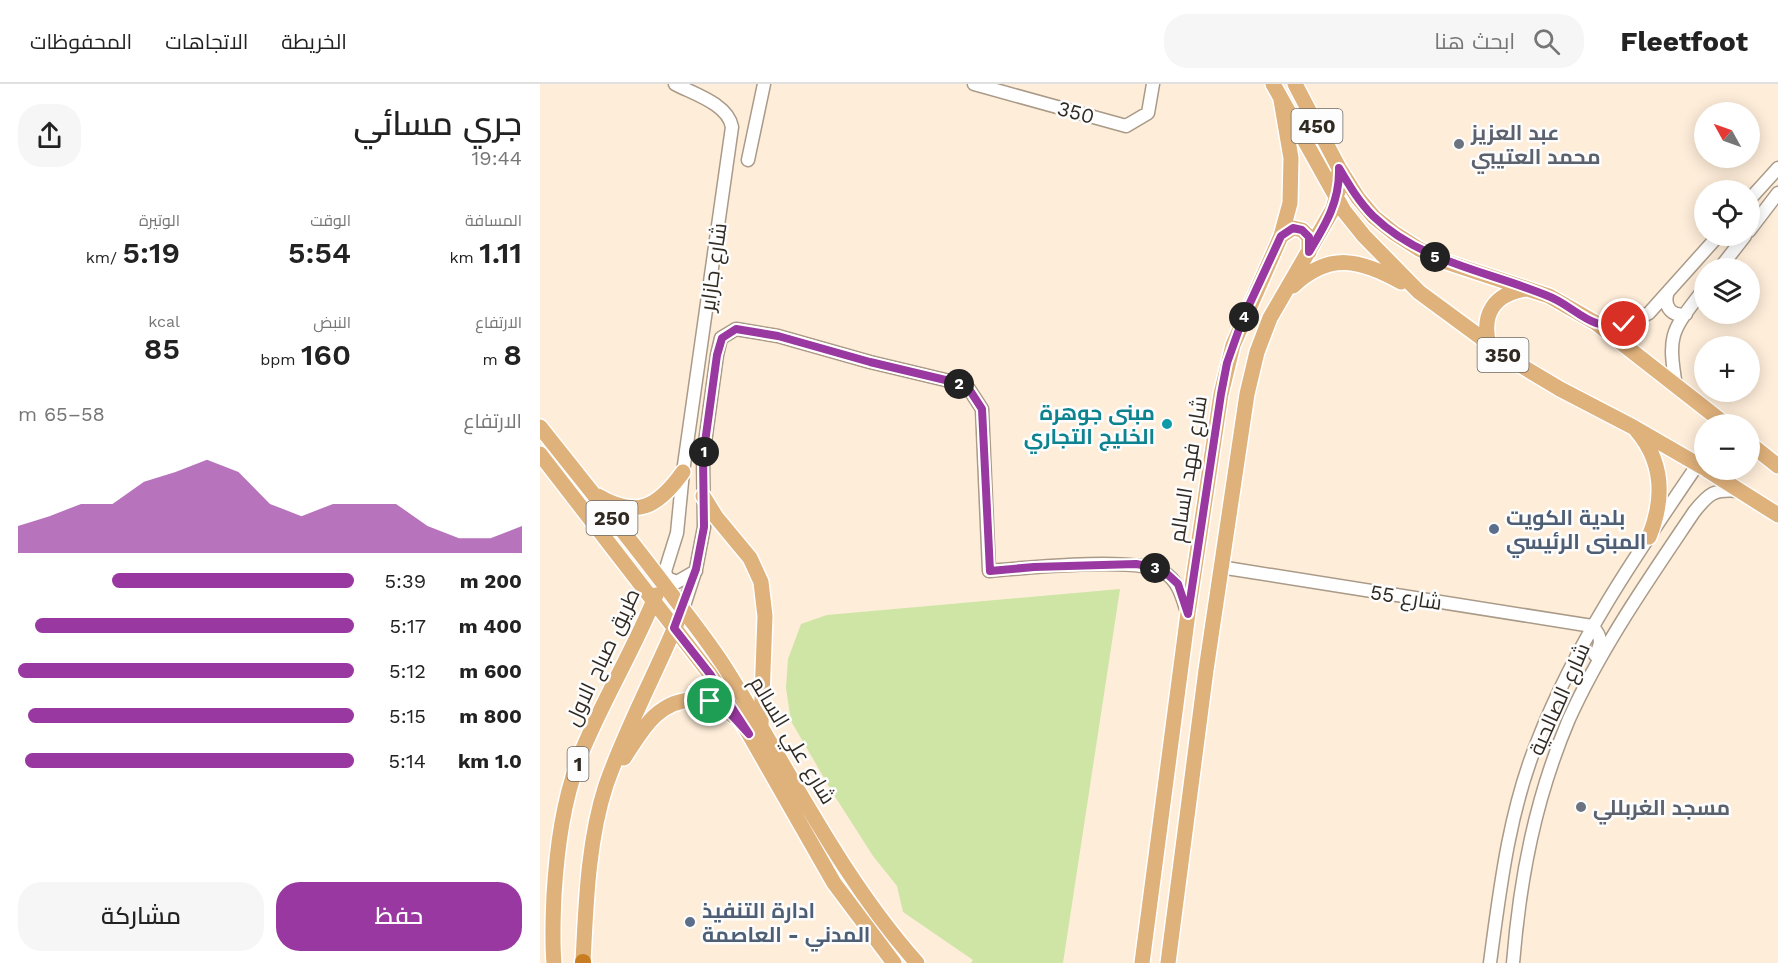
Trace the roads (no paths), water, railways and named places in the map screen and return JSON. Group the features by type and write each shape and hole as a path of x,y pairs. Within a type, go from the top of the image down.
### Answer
{"main road":[{"name":"450","path":"1273,84 1281,100"},
{"name":"450","path":"1295,84 1339,168"},
{"name":"350","path":"1281,100 1336,198 1364,236 1419,292 1489,345 1560,389 1694,459"},
{"name":"شارع فهد السالم","path":"1142,963 1188,614 1227,363 1243,318 1281,236 1290,203 1291,158 1281,100"},
{"path":"1168,963 1220,567 1252,369 1263,333 1280,299 1329,219 1336,198 1339,168"},
{"path":"1339,168 1358,198 1374,217 1419,249 1443,261 1550,296 1596,323 1712,414"},
{"path":"1281,236 1293,228 1302,230 1309,237 1309,252"},
{"path":"1280,299 1317,268 1347,261 1384,272 1419,292"},
{"path":"1489,345 1486,332 1487,319 1492,307 1501,297 1513,291 1526,289"},
{"name":"شارع علي السالم","path":"540,427 592,493 664,576 682,609 722,663 834,883 894,963"},
{"path":"1633,427 1651,452 1660,482 1658,513 1649,537"},
{"path":"1760,452 1778,466"},
{"name":"شارع علي السالم","path":"540,454 755,730 847,873 879,918 917,963"},
{"path":"1760,464 1778,475"},
{"path":"592,493 620,507 649,505 672,488 683,472"},
{"name":"350","path":"1725,480 1778,515"},
{"path":"606,786 650,720 660,710 678,701 702,700 716,704 755,730 765,616 761,582 750,558 716,517 703,496"},
{"name":"طريق صباح الاول","path":"554,963 552,942 556,871 560,830 567,795 580,756 654,602 664,576"},
{"name":"1","path":"583,963 587,882 606,786 637,707 682,609"}],"street":[{"name":"شارع جازاير","path":"664,576 677,533 683,472 732,127 731,118 711,103 675,84"},
{"path":"748,160 764,84"},
{"name":"350","path":"974,84 1126,126 1148,113 1153,84"},
{"path":"1760,188 1778,168"},
{"path":"1760,217 1778,193"},
{"path":"1596,323 1610,325 1637,320 1649,313 1709,246"},
{"path":"1728,258 1738,246"},
{"path":"1667,295 1666,303 1669,310 1677,314 1686,314"},
{"path":"1676,386 1672,359 1672,335 1694,303"},
{"path":"682,609 696,571 704,527 703,457 717,355 722,338 736,329 778,336 870,362 958,383 969,389 982,409 990,571 1034,567 1136,564 1154,567 1165,572 1178,584 1188,614"},
{"path":"703,332 722,338"},
{"name":"شارع الصالحية","path":"1490,963 1503,872 1522,788 1537,741 1592,626 1649,537 1694,476"},
{"name":"شارع الصالحية","path":"1513,963 1520,892 1528,847 1542,793 1570,718 1613,637 1694,512 1706,497 1722,490 1740,491"},
{"name":"شارع 55","path":"1220,567 1592,626"},
{"path":"664,576 677,582 696,571"},
{"path":"1570,718 1601,643 1599,634 1592,626"}],"place":[{"name":"عبد العزيز محمد العتيبي","path":"1459,144"},
{"name":"مبنى جوهرة الخليج التجاري","path":"1167,424"},
{"name":"بلدية الكويت المبنى الرئيسي","path":"1494,529"},
{"name":"مسجد الغربللي","path":"1581,807"},
{"name":"ادارة التنفيذ المدني - العاصمة","path":"690,922"}]}
